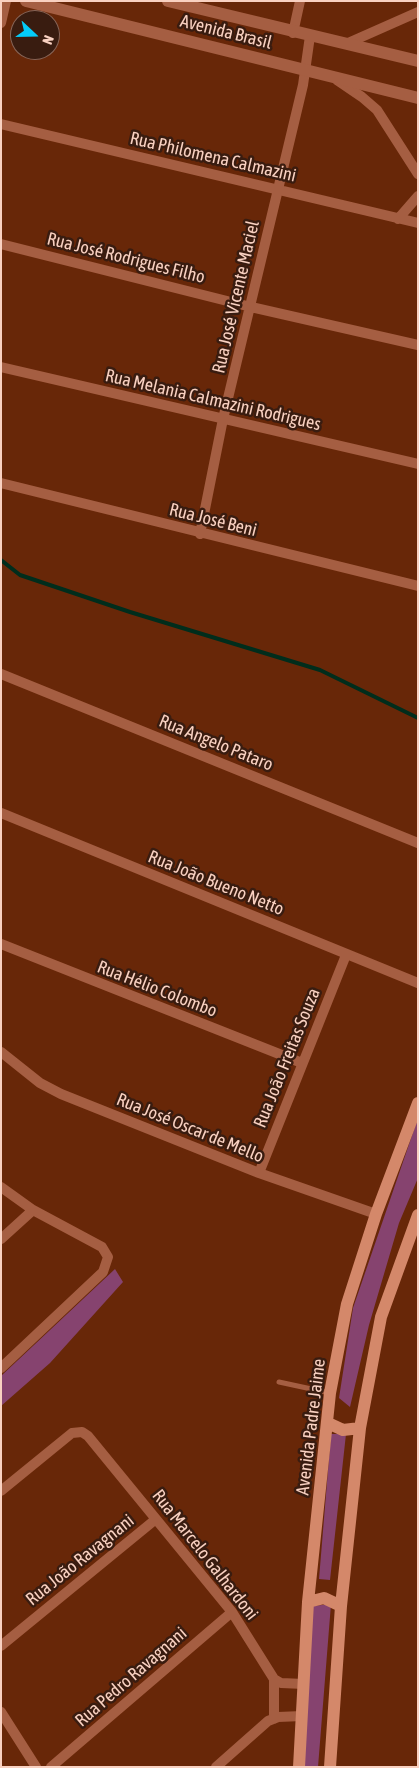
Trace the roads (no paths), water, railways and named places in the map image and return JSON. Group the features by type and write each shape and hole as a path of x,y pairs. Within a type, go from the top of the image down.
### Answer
{"main road":[{"name":"Avenida Padre Jaime","path":"299,1767 308,1602 330,1393 347,1304 376,1214 417,1107"},
{"path":"330,1767 341,1606 360,1428 382,1316 418,1215"},
{"path":"328,1423 343,1430 360,1428"},
{"path":"308,1602 324,1598 341,1606"}],"street":[{"path":"1,23 6,1"},
{"name":"Avenida Brasil","path":"26,1 418,98"},
{"name":"Avenida Brasil","path":"168,1 293,33 418,61"},
{"path":"293,33 300,1"},
{"path":"348,44 418,12"},
{"name":"Rua José Vicente Maciel","path":"200,534 223,420 252,307 305,69 310,36"},
{"path":"332,76 377,110 418,174"},
{"name":"Rua Philomena Calmazini","path":"1,124 418,223"},
{"path":"398,218 418,196"},
{"name":"Rua José Rodrigues Filho","path":"1,244 252,307 418,345"},
{"name":"Rua Melania Calmazini Rodrigues","path":"1,367 418,464"},
{"name":"Rua José Beni","path":"1,483 200,534 418,586"},
{"name":"Rua Angelo Pataro","path":"1,674 418,843"},
{"name":"Rua João Bueno Netto","path":"1,813 418,983"},
{"name":"Rua Hélio Colombo","path":"1,944 302,1063"},
{"name":"Rua João Freitas Souza","path":"259,1173 346,955"},
{"name":"Rua José Oscar de Mello","path":"1,1052 40,1083 61,1094 259,1173 376,1214"},
{"path":"1,1187 33,1210 102,1247 108,1257 103,1272 1,1368"},
{"path":"1,1238 33,1210"},
{"name":"Rua Marcelo Galhardoni","path":"1,1491 72,1433 82,1432 94,1440 232,1612 274,1679"},
{"name":"Rua João Ravagnani","path":"1,1646 156,1519"},
{"name":"Rua Pedro Ravagnani","path":"51,1767 232,1612"},
{"path":"274,1719 274,1679 281,1683 304,1684"},
{"path":"1,1712 36,1767"},
{"path":"216,1767 274,1719 302,1716"}],"lane":[{"path":"280,1382 330,1393"}],"waterway":[{"path":"1,560 20,575 130,612 320,670 418,718"}]}
